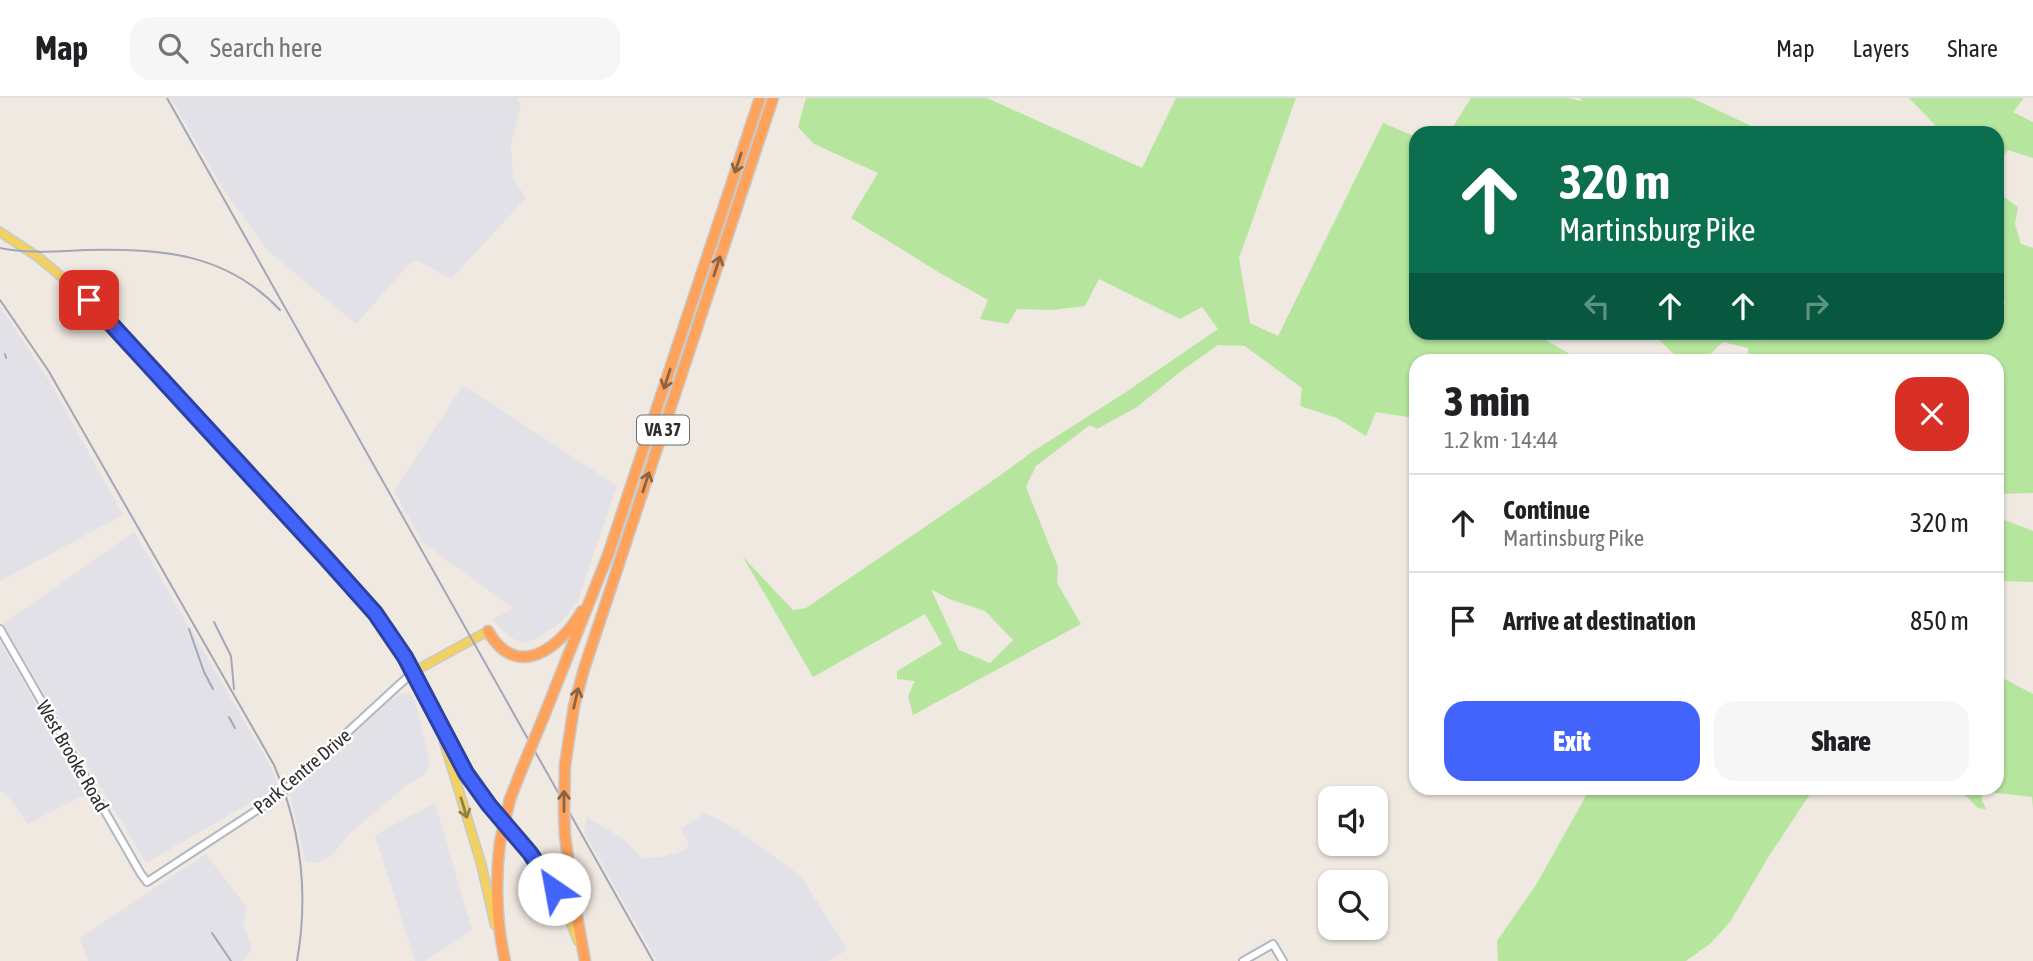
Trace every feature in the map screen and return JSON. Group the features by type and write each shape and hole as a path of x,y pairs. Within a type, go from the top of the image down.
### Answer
{"highway":[{"name":"VA 37","path":"505,961 496,904 496,885 500,842 510,799 600,576 760,98"},
{"name":"VA 37","path":"585,961 565,836 565,765 571,724 584,669 773,98"},
{"path":"488,631 501,649 525,657 542,653 566,633 586,602 639,464"}],"main road":[{"path":"0,232 30,251 72,285 117,330 362,597 386,627 413,672 473,785 546,875 569,918 585,961"},
{"path":"413,672 488,631"},
{"path":"437,720 481,863 505,961"}],"street":[{"name":"West Brooke Road","path":"0,629 147,882"},
{"name":"Park Centre Drive","path":"147,882 277,797 413,672"},
{"path":"1242,961 1273,944 1283,961"}],"shaded area":[{"path":"171,98 517,98 521,104 511,145 513,178 526,198 451,279 416,260 409,264 356,324 268,251 223,189"},
{"path":"0,306 51,384 123,515 0,581"},
{"path":"463,385 617,486 577,603 560,623 525,643 511,638 492,620 513,608 423,543 394,491"},
{"path":"134,532 272,769 278,787 146,863 3,624"},
{"path":"0,642 88,793 28,824 7,795 0,790"},
{"path":"408,693 416,705 430,763 424,775 408,784 349,834 333,854 320,862 306,862 290,794 389,701"},
{"path":"435,803 472,930 425,961 415,961 375,835"},
{"path":"705,813 734,828 801,876 847,950 828,961 657,961 584,832 587,817 622,838 643,859 685,850 688,842 680,829"},
{"path":"206,854 247,908 243,924 252,949 243,961 88,961 80,938"}],"green space":[{"path":"806,98 987,98 1142,168 1176,98 1296,98 1239,258 1250,323 1278,336 1383,123 1409,134 1409,340 1546,340 1570,354 1409,354 1409,418 1376,412 1366,436 1337,418 1300,406 1302,388 1245,346 1218,345 1137,407 1097,429 1090,425 1036,466 1026,487 1058,567 1057,583 1081,624 913,715 908,696 915,681 897,679 897,671 942,644 925,614 813,677 743,557 793,610 806,608 1032,452 1218,329 1202,307 1180,319 1099,279 1085,306 1052,310 1017,309 1008,324 980,319 988,300 851,218 878,173 814,144 798,127","holes":["931,589 949,599 985,611 1013,640 990,663 959,650"]},
{"path":"1471,98 1568,98 1582,101 1580,98 1692,98 1751,126 1453,126"},
{"path":"1909,98 2024,98 2013,112 2033,122 2033,158 2008,150 2004,155 2004,126 1936,126"},
{"path":"2004,197 2018,207 2015,224 2021,244 2033,248 2033,493 2004,494 2004,354 1748,354 1748,348 1723,342 1710,354 1674,354 1659,340 2004,340"},
{"path":"2004,520 2033,531 2033,582 2004,581"},
{"path":"2004,679 2033,694 2033,808 2032,797 2004,794"},
{"path":"1586,795 1809,795 1730,922 1711,943 1686,961 1498,961 1497,941 1536,885"},
{"path":"1965,795 1981,795 1986,809 1978,808"}],"railway":[{"path":"167,98 653,961"},
{"path":"0,248 32,252 140,251 191,258 215,265 237,276 280,310"},
{"path":"0,300 48,370 274,765 291,813 300,861 302,911 297,961"},
{"path":"5,354 6,358"},
{"path":"214,622 231,656 234,689"},
{"path":"189,629 213,689"},
{"path":"229,717 235,728"},
{"path":"212,933 231,961"}],"route":[{"path":"89,300 375,613 405,657 466,773 530,853 554,889"}]}
